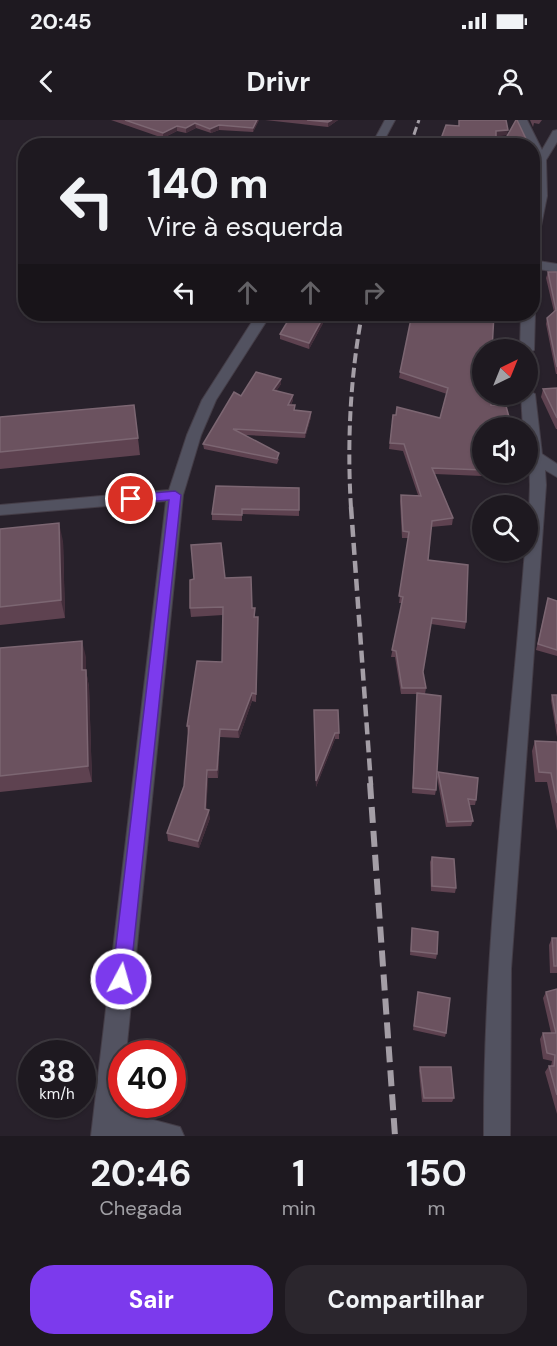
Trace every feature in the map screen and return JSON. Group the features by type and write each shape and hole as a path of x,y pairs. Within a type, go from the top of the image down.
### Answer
{"street":[{"path":"380,138 390,120"},
{"path":"522,120 531,138"},
{"path":"540,201 541,160 556,137"},
{"path":"541,196 557,198"},
{"path":"540,265 557,268"},
{"path":"171,1136 104,1129 175,495 194,435 209,400 260,321"},
{"path":"527,339 528,321"},
{"path":"538,458 557,472"},
{"path":"497,1136 495,1062 507,854 523,688 538,483"},
{"path":"0,510 175,495"}],"building":[{"path":"125,120 257,120 253,128 219,125 210,129 195,123 186,128 177,126 163,133"},
{"path":"307,120 332,120 328,122"},
{"path":"459,120 506,120 508,130 496,131 496,138 442,138 446,125 459,126"},
{"path":"516,120 517,120 526,138 506,138"},
{"path":"548,272 557,272 557,367 547,318 556,310"},
{"path":"288,321 321,321 309,343 280,334"},
{"path":"411,321 494,321 493,339 472,339 472,405 506,406 509,417 472,417 472,470 432,468 453,518 432,521 428,560 468,565 466,622 432,618 423,672 426,688 402,688 396,651 392,650 403,597 399,596 409,532 403,531 401,495 421,496 404,444 390,443 393,415 396,415 397,407 440,418 448,388 400,372"},
{"path":"256,372 281,379 273,390 293,395 288,405 295,405 294,410 311,412 305,433 233,429 279,453 277,459 203,444 234,392 241,396"},
{"path":"557,388 557,418 543,389"},
{"path":"134,405 138,438 0,452 0,417"},
{"path":"216,486 299,488 299,510 242,509 242,515 212,514"},
{"path":"59,523 61,600 0,607 0,529"},
{"path":"221,543 225,578 251,577 252,608 255,608 254,617 258,617 256,694 252,693 238,730 220,729 217,770 207,770 205,809 209,810 198,841 167,833 184,786 189,726 187,726 197,661 222,662 223,607 190,608 190,580 194,579 191,545"},
{"path":"548,598 557,601 557,650 538,644"},
{"path":"82,641 82,670 86,670 88,766 0,776 0,648"},
{"path":"417,693 441,696 436,790 413,788"},
{"path":"552,695 557,695 557,724"},
{"path":"314,710 338,710 339,733 335,733 316,781"},
{"path":"535,741 557,742 557,803 551,773 539,772"},
{"path":"438,772 478,778 476,800 468,799 473,821 448,822"},
{"path":"432,857 454,859 456,888 432,886"},
{"path":"412,928 438,932 437,954 411,951"},
{"path":"552,938 557,938 557,966 554,966"},
{"path":"557,989 557,1095 549,1066 554,1066 555,1055 547,1053 543,1033 556,1033 546,992"},
{"path":"418,992 450,998 446,1033 414,1026"},
{"path":"420,1067 451,1067 454,1098 424,1098"}],"railway":[{"path":"413,138 419,120"},
{"path":"351,508 350,411 361,321"},
{"path":"351,507 371,785"},
{"path":"370,783 395,1136"}],"route":[{"path":"121,979 175,495 131,499"}]}
